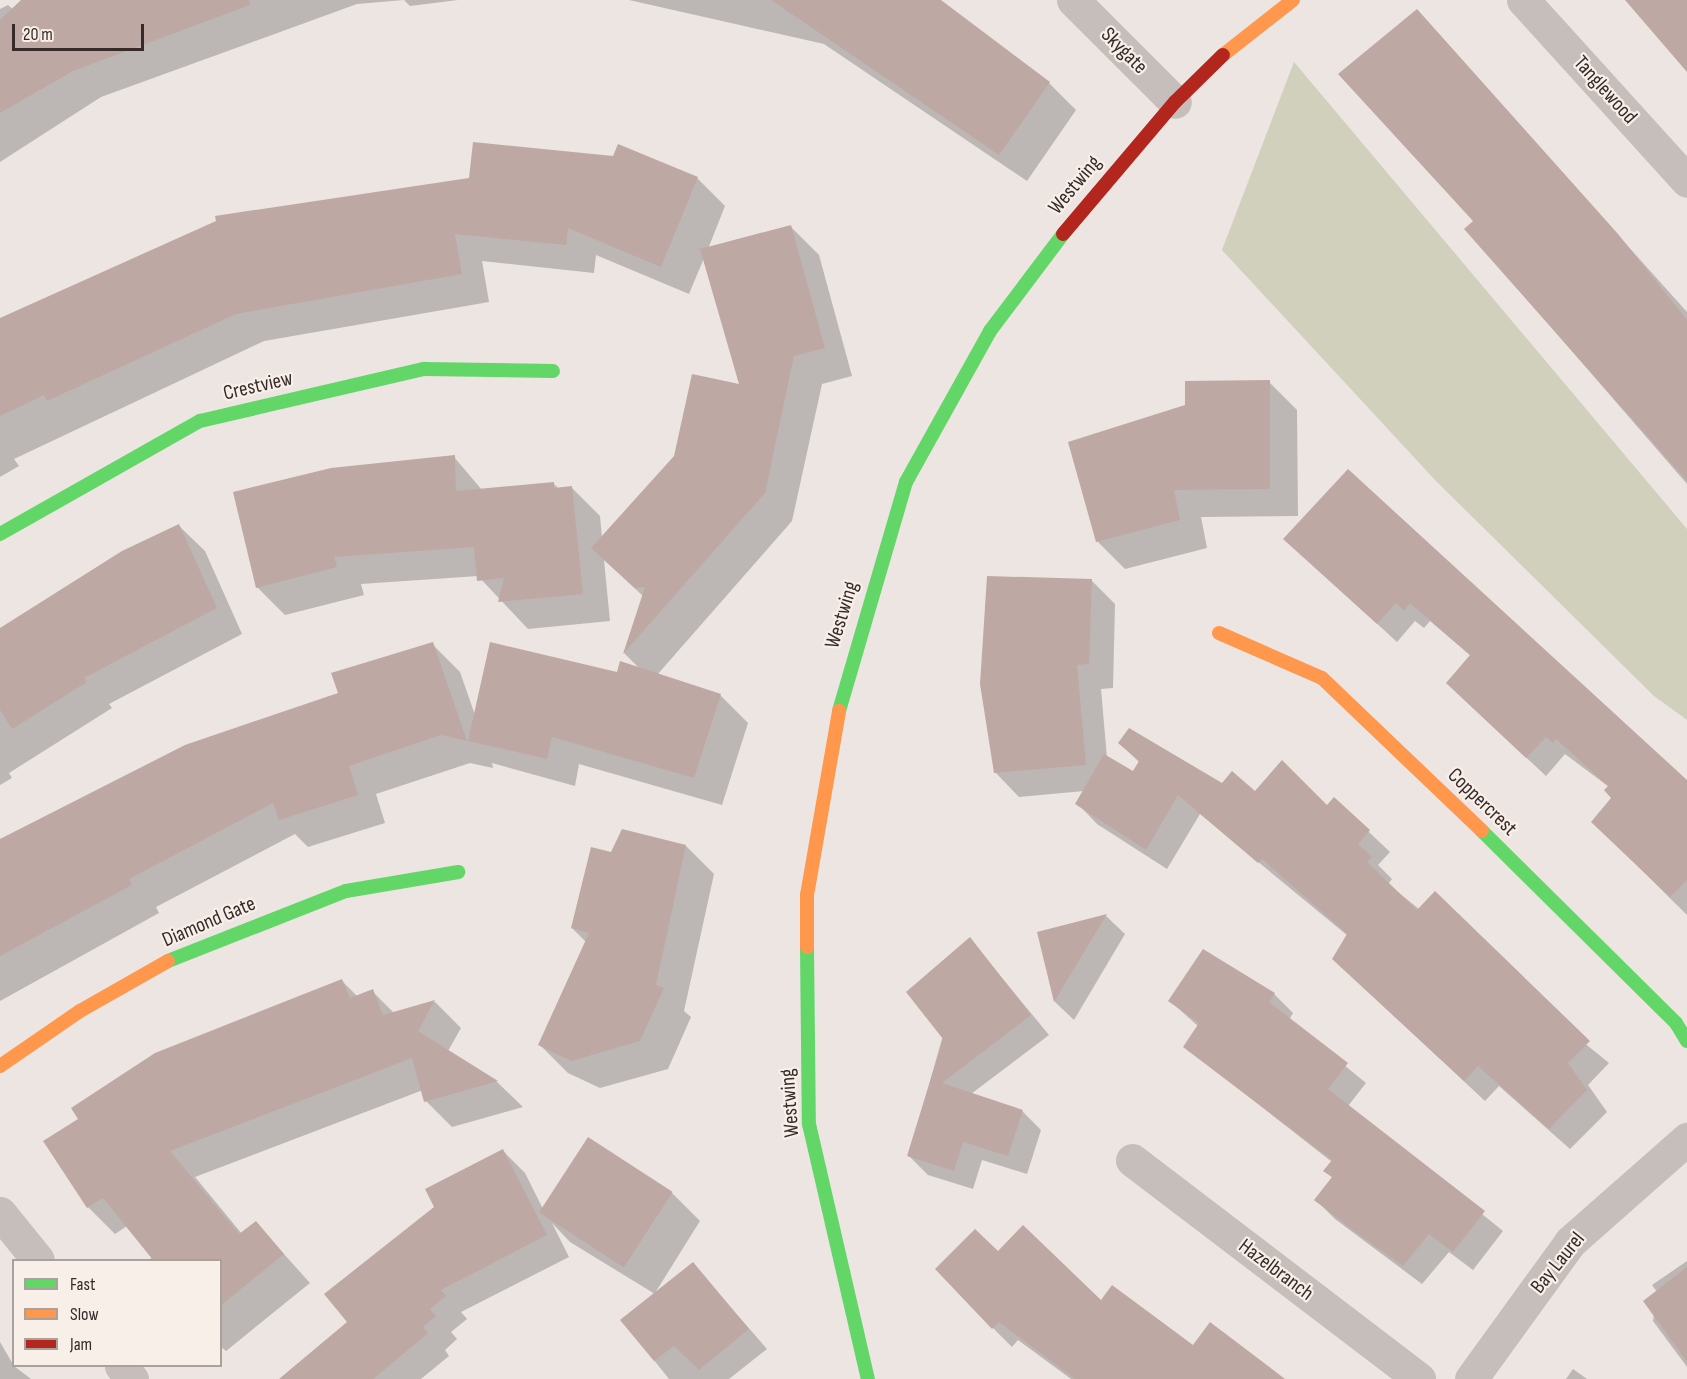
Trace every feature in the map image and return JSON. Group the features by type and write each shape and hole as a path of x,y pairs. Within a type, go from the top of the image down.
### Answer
{"street":[{"name":"Skygate","path":"1073,0 1175,102"},
{"name":"Westwing","path":"868,1379 809,1124 807,895 845,677 906,482 990,331 1060,236 1175,102 1233,45 1293,0"},
{"name":"Tanglewood","path":"1523,0 1687,181"},
{"name":"Crestview","path":"0,534 200,421 424,369 553,371"},
{"name":"Coppercrest","path":"1220,633 1322,678 1516,864 1676,1023 1687,1041"},
{"name":"Diamond Gate","path":"0,1066 81,1011 188,950 346,891 458,872"},
{"name":"Bay Laurel","path":"1471,1379 1570,1242 1687,1139"},
{"name":"Hazelbranch","path":"1132,1160 1419,1379"},
{"path":"0,1213 37,1259"},
{"path":"123,1367 132,1379"}],"green space":[{"path":"1294,62 1687,529 1687,720 1654,696 1436,481 1222,250"}],"building":[{"path":"21,0 249,0 250,5 73,71 0,113 0,20"},
{"path":"771,0 941,0 1050,82 999,155"},
{"path":"1625,0 1687,0 1687,72"},
{"path":"1417,9 1618,234 1687,320 1687,481 1464,229 1473,221 1338,74"},
{"path":"473,142 613,156 618,144 698,177 661,267 568,228 566,245 455,234 462,274 236,314 47,401 44,395 0,416 0,318 216,221 215,216 469,178"},
{"path":"791,225 825,348 794,356 765,493 623,654 645,587 635,588 591,548 674,456 692,374 739,384 700,249"},
{"path":"1270,380 1270,489 1174,490 1180,520 1096,542 1068,442 1185,405 1185,381"},
{"path":"455,455 456,491 554,482 554,488 572,486 583,594 498,602 504,578 477,581 474,547 334,557 337,567 256,588 233,492 331,468"},
{"path":"1348,469 1687,780 1687,880 1670,897 1591,822 1611,798 1604,790 1608,786 1556,739 1553,743 1546,737 1526,758 1446,683 1470,655 1410,603 1404,611 1396,603 1377,624 1283,539"},
{"path":"179,524 217,608 84,678 87,682 12,729 0,710 0,628 122,551"},
{"path":"987,576 1092,579 1089,664 1077,665 1086,765 994,773 980,684"},
{"path":"433,642 467,741 441,735 349,766 358,795 279,820 273,803 129,879 132,885 0,956 0,839 185,745 338,693 331,673"},
{"path":"490,642 617,672 620,661 721,694 694,778 552,737 547,759 468,741"},
{"path":"1129,728 1222,783 1232,771 1255,791 1282,760 1327,805 1334,797 1370,830 1358,844 1372,857 1367,862 1417,910 1435,891 1590,1041 1568,1063 1587,1090 1549,1129 1478,1066 1464,1081 1332,959 1347,934 1262,859 1258,863 1178,795 1146,850 1075,804 1104,754 1133,771 1139,761 1118,743"},
{"path":"622,829 686,845 656,985 664,988 640,1041 571,1061 538,1045 589,933 571,928 591,847 611,852"},
{"path":"1107,914 1054,1002 1037,932"},
{"path":"970,937 1031,1015 942,1083 1023,1110 1008,1156 963,1142 954,1171 907,1156 943,1039 906,992"},
{"path":"1203,949 1275,993 1269,1002 1348,1063 1328,1089 1485,1211 1453,1252 1429,1234 1403,1266 1354,1231 1314,1200 1332,1177 1323,1171 1332,1160 1183,1047 1199,1023 1168,1001"},
{"path":"342,979 350,998 373,989 383,1015 435,1000 418,1031 498,1081 424,1102 412,1058 170,1151 239,1234 256,1221 284,1254 222,1304 222,1259 152,1259 103,1198 87,1208 43,1141 78,1119 71,1108 155,1053"},
{"path":"588,1137 673,1192 624,1267 539,1212"},
{"path":"503,1149 547,1235 441,1290 446,1296 430,1309 436,1316 423,1327 428,1333 373,1379 279,1379 347,1322 324,1294 434,1207 425,1189"},
{"path":"1023,1225 1101,1300 1112,1285 1193,1345 1210,1322 1285,1379 1075,1379 999,1322 992,1329 935,1269 975,1229 998,1251"},
{"path":"693,1262 749,1329 699,1370 674,1346 654,1361 620,1320"},
{"path":"1687,1267 1687,1362 1643,1301"}],"traffic: fast":[{"path":"839,711 906,482 990,331 1063,234"},
{"path":"0,534 200,421 424,369 553,371"},
{"path":"1482,831 1676,1023 1687,1041"},
{"path":"168,961 346,891 458,872"},
{"path":"807,947 809,1124 868,1379"}],"traffic: slow":[{"path":"1223,55 1293,0"},
{"path":"1219,633 1322,678 1482,831"},
{"path":"807,947 807,895 839,711"},
{"path":"0,1066 80,1011 168,961"}],"traffic: jam":[{"path":"1063,234 1175,102 1223,55"}]}
